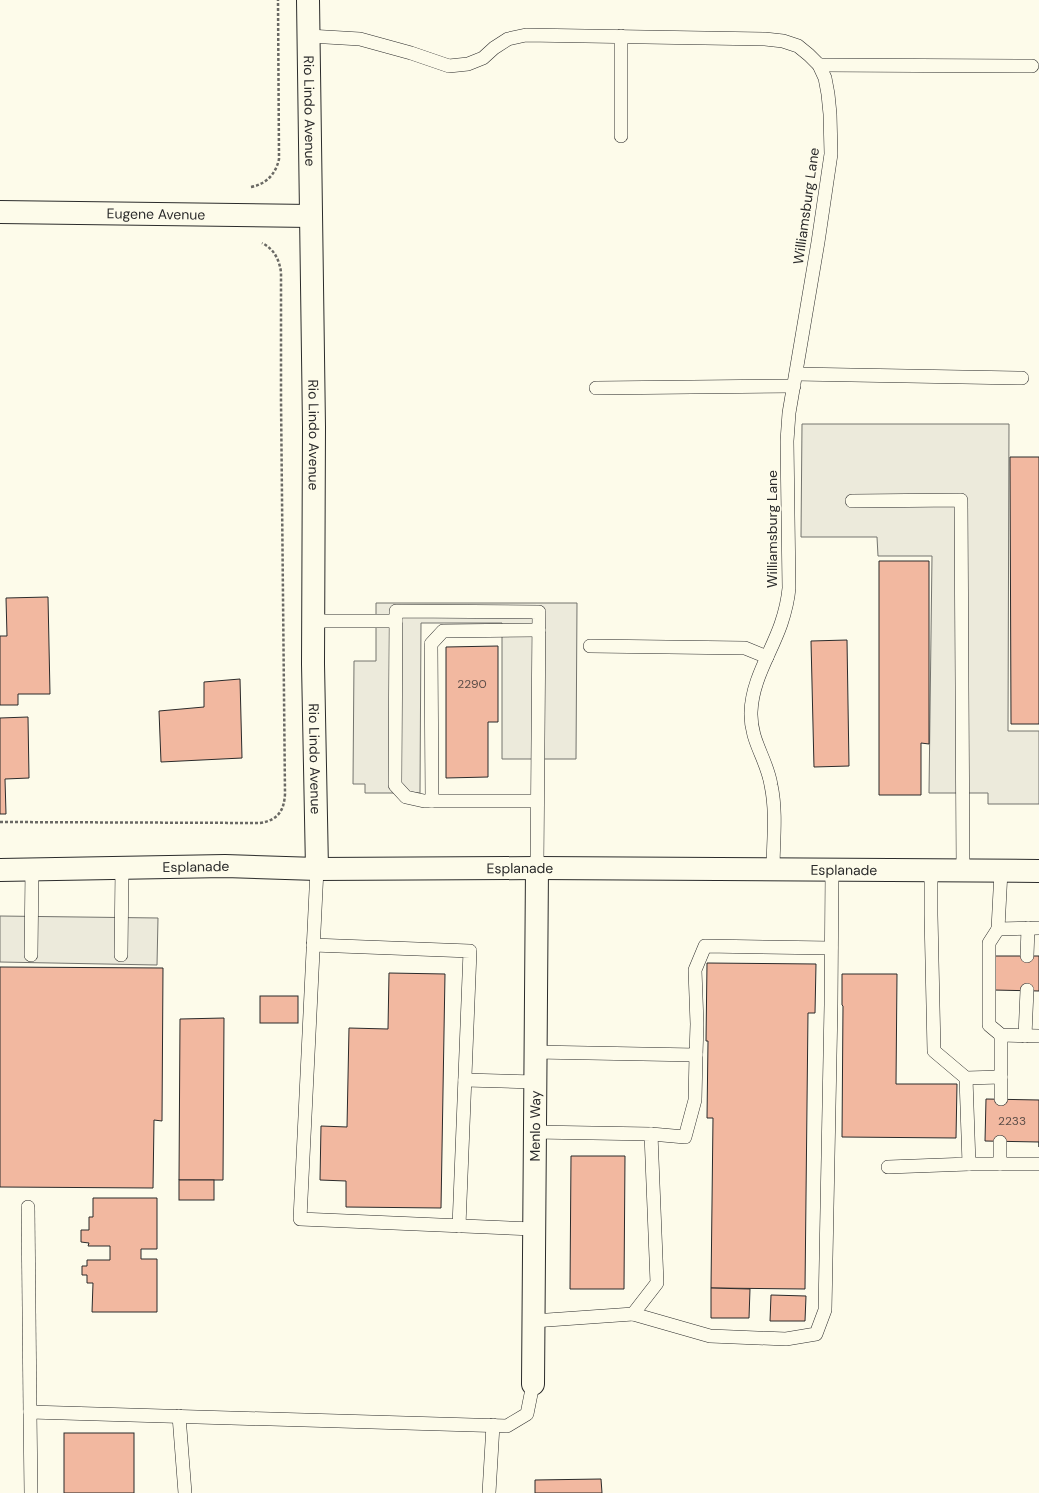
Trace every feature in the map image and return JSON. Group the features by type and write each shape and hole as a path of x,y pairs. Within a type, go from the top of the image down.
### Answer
{"street":[{"name":"Rio Lindo Avenue","path":"308,0 314,428 313,621 317,869"},
{"name":"Eugene Avenue","path":"0,212 311,216"},
{"name":"Esplanade","path":"0,870 225,866 317,869 537,868 1039,871"},
{"name":"Menlo Way","path":"533,1384 537,868"}],"lane":[{"name":"Williamsburg Lane","path":"309,36 360,39 411,53 449,66 468,64 482,58 494,48 508,40 526,35 765,39 783,41 798,46 810,55 819,65 825,78 828,94 831,154 818,242 789,413 787,441 789,588 787,605 781,624 756,683 752,698 751,713 752,731 771,784 774,802 773,870"},
{"path":"620,136 621,36"},
{"path":"819,65 1032,66"},
{"path":"596,388 795,380 1022,378"},
{"path":"852,501 961,500 963,871"},
{"path":"537,802 424,801 406,796 395,785 396,611 539,612 537,868"},
{"path":"313,621 396,622"},
{"path":"432,801 431,644 443,631 539,630"},
{"path":"590,646 745,648 767,657"},
{"path":"121,955 122,868"},
{"path":"31,955 32,869"},
{"path":"317,869 300,1220 534,1230"},
{"path":"533,1321 633,1314 710,1336 786,1339 816,1334 825,1310 832,948 832,870"},
{"path":"931,870 934,1050 966,1078 1001,1078"},
{"path":"1001,871 998,929 989,942 989,1024 1001,1035 1039,1036"},
{"path":"998,929 1034,928 1027,956"},
{"path":"313,945 470,951 459,1226"},
{"path":"534,1132 652,1134 685,1137 695,1100 697,1024 695,970 705,946 832,948"},
{"path":"1025,1036 1027,990"},
{"path":"1001,1035 1001,1099"},
{"path":"536,1052 696,1055"},
{"path":"966,1078 968,1164"},
{"path":"465,1080 535,1082"},
{"path":"633,1314 656,1283 652,1134"},
{"path":"1000,1142 1000,1164"},
{"path":"888,1167 968,1164 1039,1164"},
{"path":"28,1207 31,1493"},
{"path":"30,1412 507,1426 528,1414 533,1384"},
{"path":"179,1416 185,1493"},
{"path":"490,1493 493,1425"}],"path":[{"path":"245,188 254,187 268,180 277,167 279,159 278,0"},
{"path":"0,822 260,823 269,821 277,816 282,810 285,794 281,272 279,262 270,248 264,243 258,241"}],"shaded area":[{"path":"802,424 1009,424 1008,731 1039,731 1039,804 988,804 988,793 929,793 932,556 878,556 877,537 801,537"},
{"path":"376,603 577,603 576,759 502,759 502,623 421,623 420,793 365,793 365,784 353,784 354,661 376,661"},
{"path":"0,916 158,918 157,965 0,962"}],"building":[{"path":"1010,457 1039,457 1039,724 1011,724"},
{"path":"879,561 929,561 929,744 921,743 921,795 879,795"},
{"path":"48,597 50,694 18,694 18,705 0,705 0,636 7,636 6,598"},
{"path":"847,640 849,766 814,767 811,641"},
{"path":"498,646 498,722 488,722 488,777 446,778 446,647"},
{"path":"240,679 242,758 161,762 159,711 204,707 204,682"},
{"path":"28,717 29,778 5,779 6,814 0,814 0,718"},
{"path":"993,956 1039,956 1039,991 993,990"},
{"path":"707,963 816,964 815,1013 808,1013 805,1289 711,1288 713,1118 707,1118"},
{"path":"0,967 163,968 162,1121 154,1120 153,1188 0,1187"},
{"path":"389,973 445,974 441,1208 346,1207 346,1181 320,1180 321,1126 347,1127 349,1028 388,1029"},
{"path":"842,974 897,974 896,1084 957,1084 956,1138 842,1137"},
{"path":"260,996 298,996 298,1023 260,1023"},
{"path":"224,1018 223,1180 179,1180 180,1019"},
{"path":"986,1099 1039,1100 1039,1142 985,1141"},
{"path":"571,1156 625,1156 624,1289 570,1289"},
{"path":"179,1180 214,1180 214,1200 179,1200"},
{"path":"93,1198 157,1198 157,1249 141,1249 141,1259 157,1259 157,1312 92,1312 93,1283 87,1283 87,1275 82,1275 82,1266 87,1266 87,1260 110,1260 110,1246 88,1246 89,1243 81,1242 81,1230 89,1230 89,1217 93,1217"},
{"path":"711,1288 750,1289 749,1318 711,1318"},
{"path":"771,1295 806,1296 805,1321 770,1321"},
{"path":"64,1433 134,1433 134,1493 64,1493"},
{"path":"601,1479 602,1493 535,1493 535,1480"}]}
